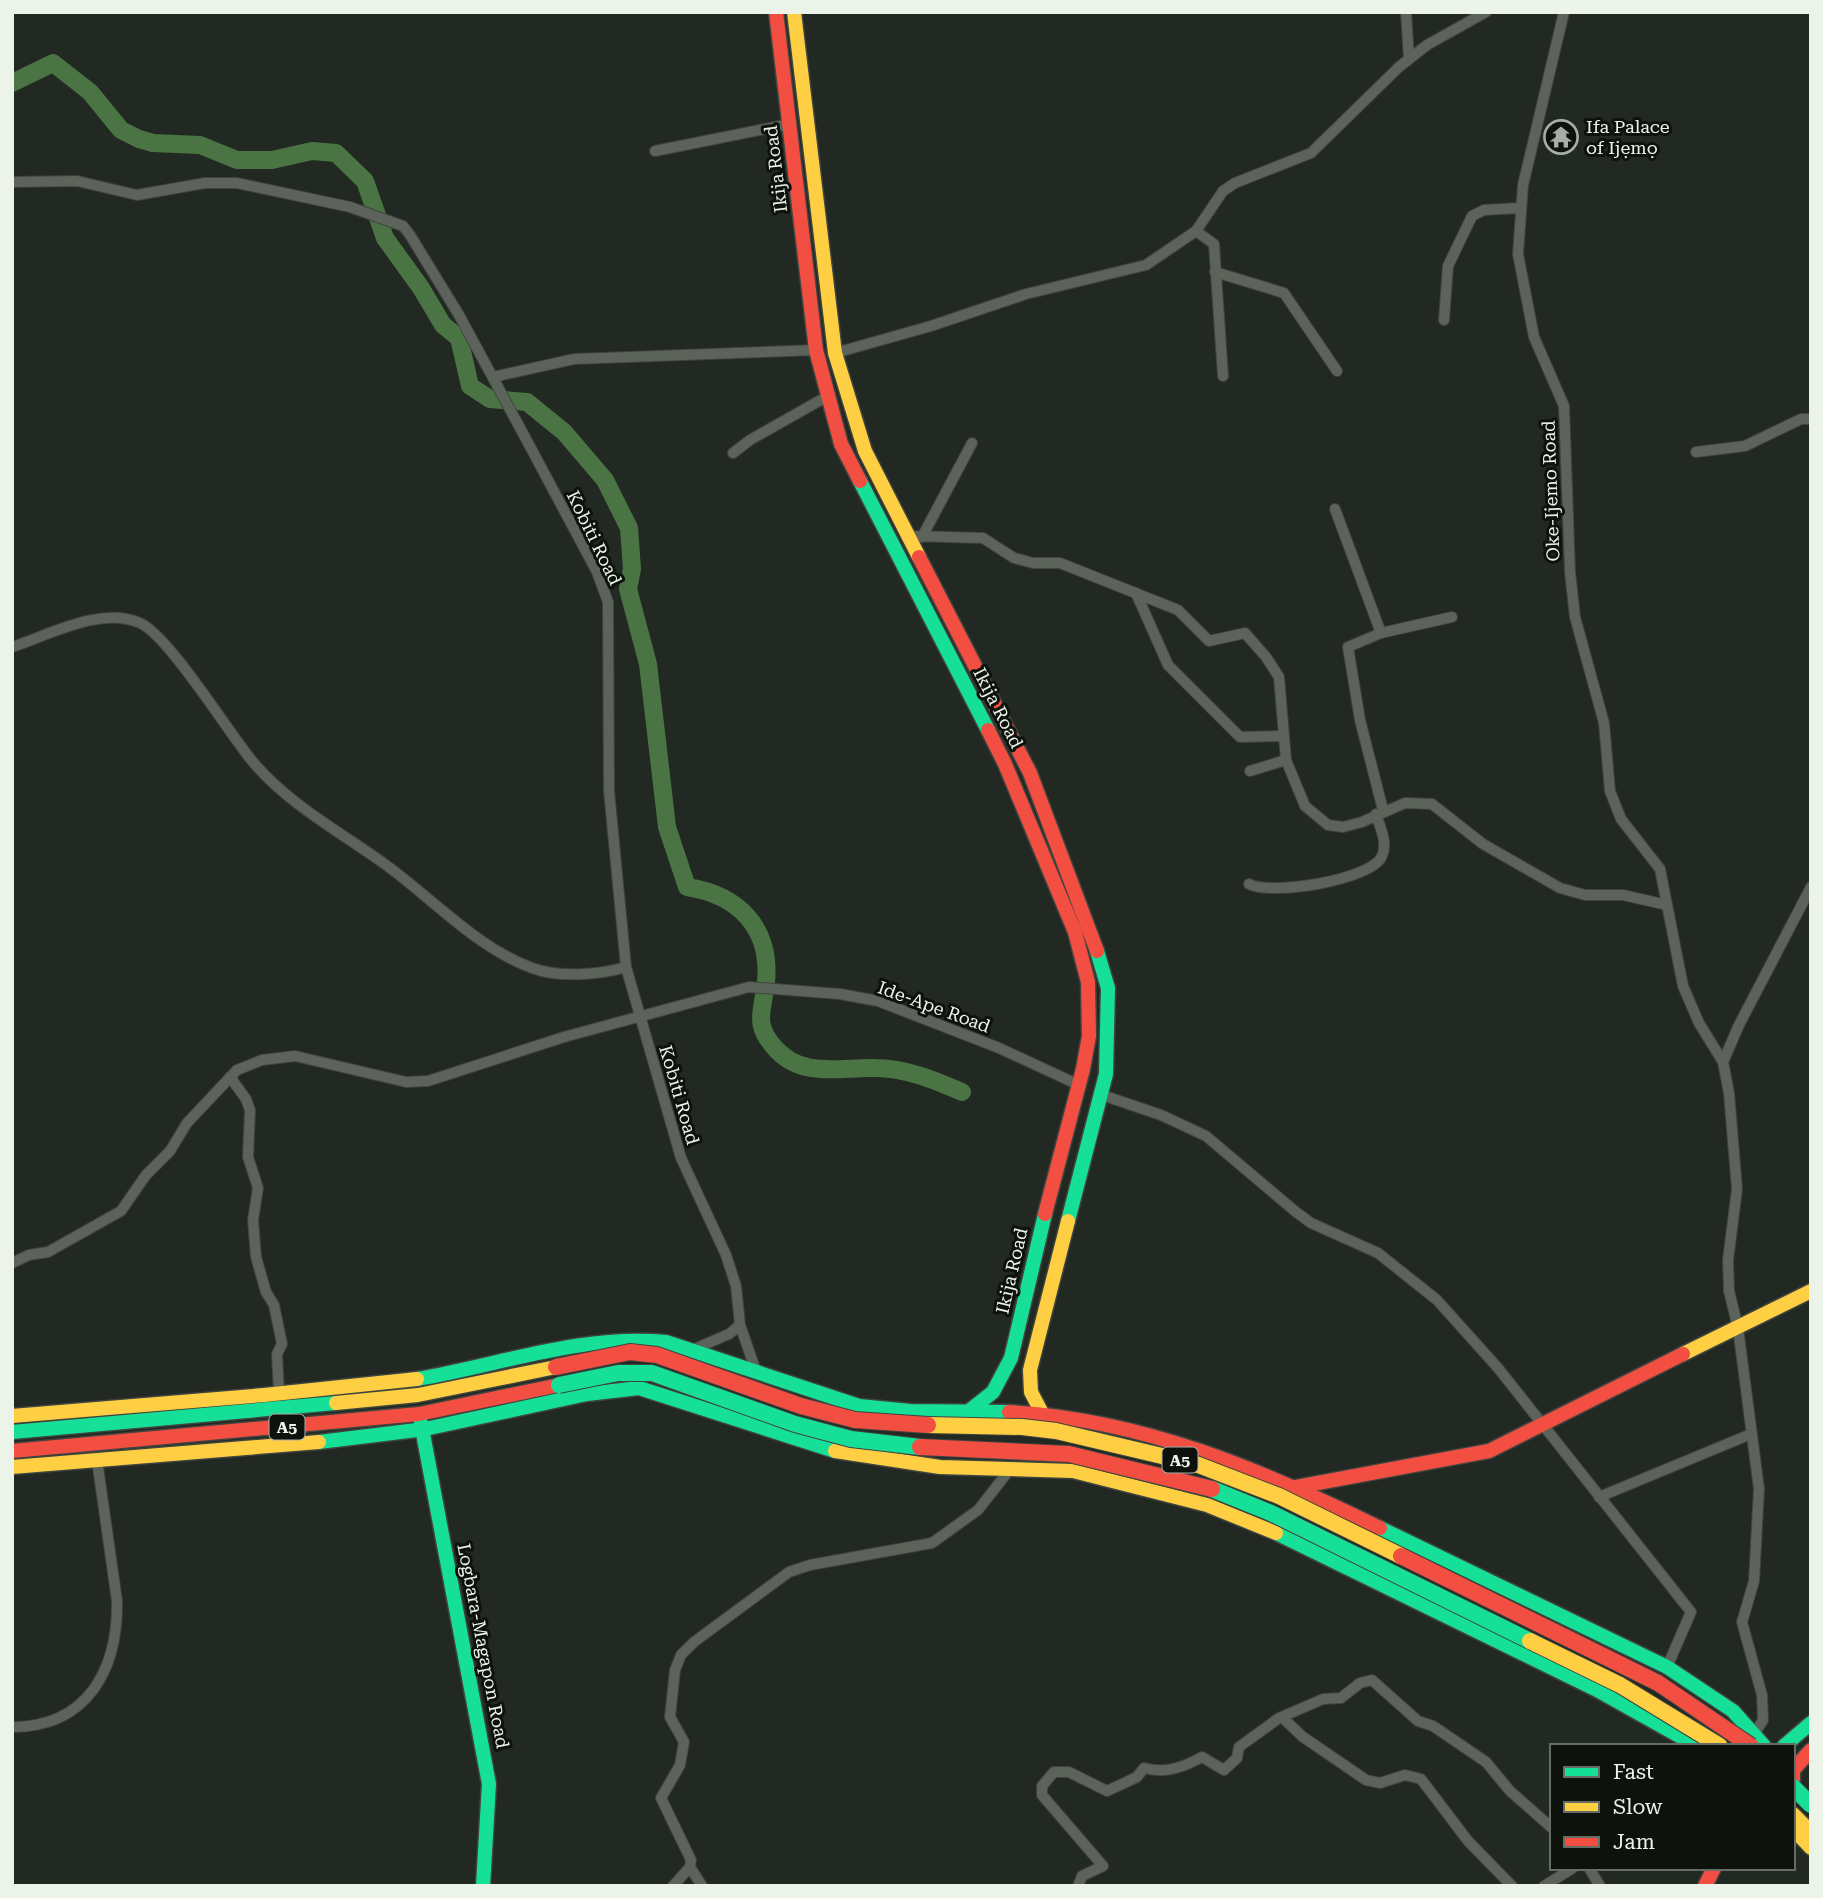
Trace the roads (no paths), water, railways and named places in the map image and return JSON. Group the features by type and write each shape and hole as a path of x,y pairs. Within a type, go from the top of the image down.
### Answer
{"main road":[{"name":"Ikija Road","path":"776,12 816,349 826,397 841,444 1005,764 1074,932 1088,982 1089,1036 1079,1086 1062,1142 1011,1358 993,1392 968,1412"},
{"name":"Ikija Road","path":"794,12 835,353 865,451 916,536 1030,773 1090,926 1108,988 1110,1014 1102,1095 1030,1370 1031,1392 1043,1415"},
{"path":"1296,1486 1478,1454 1811,1291"},
{"path":"12,1416 279,1394 416,1387 619,1338 644,1338 692,1350 859,1406 910,1411 1043,1415 1103,1425 1224,1457 1296,1486 1667,1667 1715,1696 1753,1738"},
{"name":"A5","path":"12,1432 416,1387 556,1367 630,1352 657,1355 801,1406 855,1420 901,1425 1022,1427 1056,1431 1196,1464 1279,1496 1638,1673 1725,1726 1753,1738"},
{"name":"A5","path":"12,1451 421,1422 559,1385 630,1371 652,1373 795,1424 851,1439 898,1446 1069,1454 1191,1482 1271,1513 1620,1685 1717,1744"},
{"path":"12,1467 97,1460 421,1422 467,1423 608,1391 639,1388 800,1442 848,1455 905,1464 1073,1471 1207,1505 1265,1528 1597,1690 1693,1744"},
{"path":"905,1464 910,1411"},
{"name":"Logbara-Magapon Road","path":"421,1422 489,1784 483,1886"},
{"path":"1786,1744 1811,1723"},
{"path":"1795,1779 1811,1750"},
{"path":"1795,1782 1811,1792"},
{"path":"1795,1782 1811,1805"},
{"path":"1795,1816 1811,1832"},
{"path":"1795,1831 1811,1848"},
{"path":"1695,1886 1703,1870"},
{"path":"1705,1886 1713,1870"}],"street":[{"path":"1406,12 1409,59"},
{"path":"835,353 1026,294 1146,265 1196,231 1223,191 1246,178 1311,153 1409,59 1427,45 1486,12"},
{"name":"Oke-Ijemo Road","path":"1564,12 1552,55 1520,208 1518,254 1522,284 1534,337 1564,406 1568,542 1575,617 1604,723 1614,807 1660,869 1679,972 1690,1006 1723,1062"},
{"path":"655,151 790,124"},
{"name":"Kobiti Road","path":"12,182 77,181 137,195 205,183 237,183 378,216 403,226 410,235 493,377 597,572 608,601 609,790 626,967 681,1158 726,1255 736,1286 740,1325 758,1374"},
{"path":"1444,320 1448,266 1472,216 1484,210 1520,208"},
{"path":"1196,231 1214,244 1223,376"},
{"path":"1215,272 1284,293 1337,371"},
{"path":"493,377 574,359 816,349"},
{"path":"733,453 750,440 826,397"},
{"path":"1696,452 1745,446 1801,419 1811,419"},
{"path":"972,443 916,536 983,538 1014,558 1040,564 1060,563 1178,610 1209,640 1239,632 1249,636 1279,677 1286,760 1305,806 1328,825 1343,827 1405,803 1432,804 1483,845 1560,888 1585,895 1623,895 1667,905"},
{"path":"1335,509 1381,633"},
{"path":"1136,593 1168,665 1203,704 1240,737 1282,736"},
{"path":"1249,884 1263,890 1298,887 1338,879 1372,867 1381,860 1385,847 1360,720 1349,644 1381,633 1452,617"},
{"path":"12,647 95,619 121,618 141,623 165,645 253,762 275,786 388,866 506,958 551,974 626,967"},
{"path":"1250,771 1286,760"},
{"path":"1753,1738 1763,1720 1762,1695 1742,1622 1754,1581 1759,1489 1738,1328 1730,1301 1728,1260 1737,1189 1734,1126 1723,1062 1750,1003 1811,887"},
{"name":"Ide-Ape Road","path":"12,1263 29,1255 48,1252 121,1210 146,1175 170,1151 187,1123 230,1077 237,1070 262,1060 295,1056 406,1082 428,1081 564,1037 642,1017 695,999 749,987 840,994 877,1001 999,1048 1079,1086"},
{"path":"230,1077 250,1110 248,1157 258,1188 253,1220 256,1257 266,1292 274,1305 282,1345 277,1354 279,1394"},
{"path":"1102,1095 1161,1115 1206,1136 1311,1223 1378,1254 1437,1300 1498,1368 1691,1612 1667,1667"},
{"path":"692,1350 721,1338 740,1325"},
{"path":"1599,1497 1751,1434"},
{"path":"12,1727 43,1724 63,1716 90,1697 105,1674 118,1620 97,1460"},
{"path":"673,1886 690,1867 691,1860 662,1806 661,1798 680,1765 684,1742 670,1711 674,1670 681,1655 748,1599 789,1572 810,1564 932,1543 978,1510 1011,1468"},
{"path":"1078,1886 1082,1876 1103,1866 1042,1795 1042,1786 1048,1776 1062,1770 1107,1791 1137,1777 1144,1768 1162,1770 1183,1767 1202,1757 1224,1770 1237,1758 1239,1747 1283,1718 1322,1699 1341,1698 1360,1683 1372,1680 1418,1721 1433,1726 1486,1762 1510,1791 1550,1826"},
{"path":"1283,1718 1303,1737 1366,1780 1380,1783 1405,1775 1421,1779 1468,1841 1512,1886"},
{"path":"690,1867 702,1886"},
{"path":"1544,1886 1570,1870"},
{"path":"1590,1870 1600,1886"}],"waterway":[{"path":"12,83 53,63 90,92 121,130 139,139 153,143 200,145 237,160 272,160 312,151 336,153 365,181 385,238 421,288 443,325 459,338 470,386 490,399 527,402 564,432 605,480 629,528 632,569 628,589 648,664 667,827 687,887 706,891 736,906 757,930 766,963 761,1024 768,1039 785,1057 796,1064 821,1069 898,1070 962,1092"}],"place":[{"name":"Ifa Palace of Ijẹmọ","path":"1561,137"}]}
